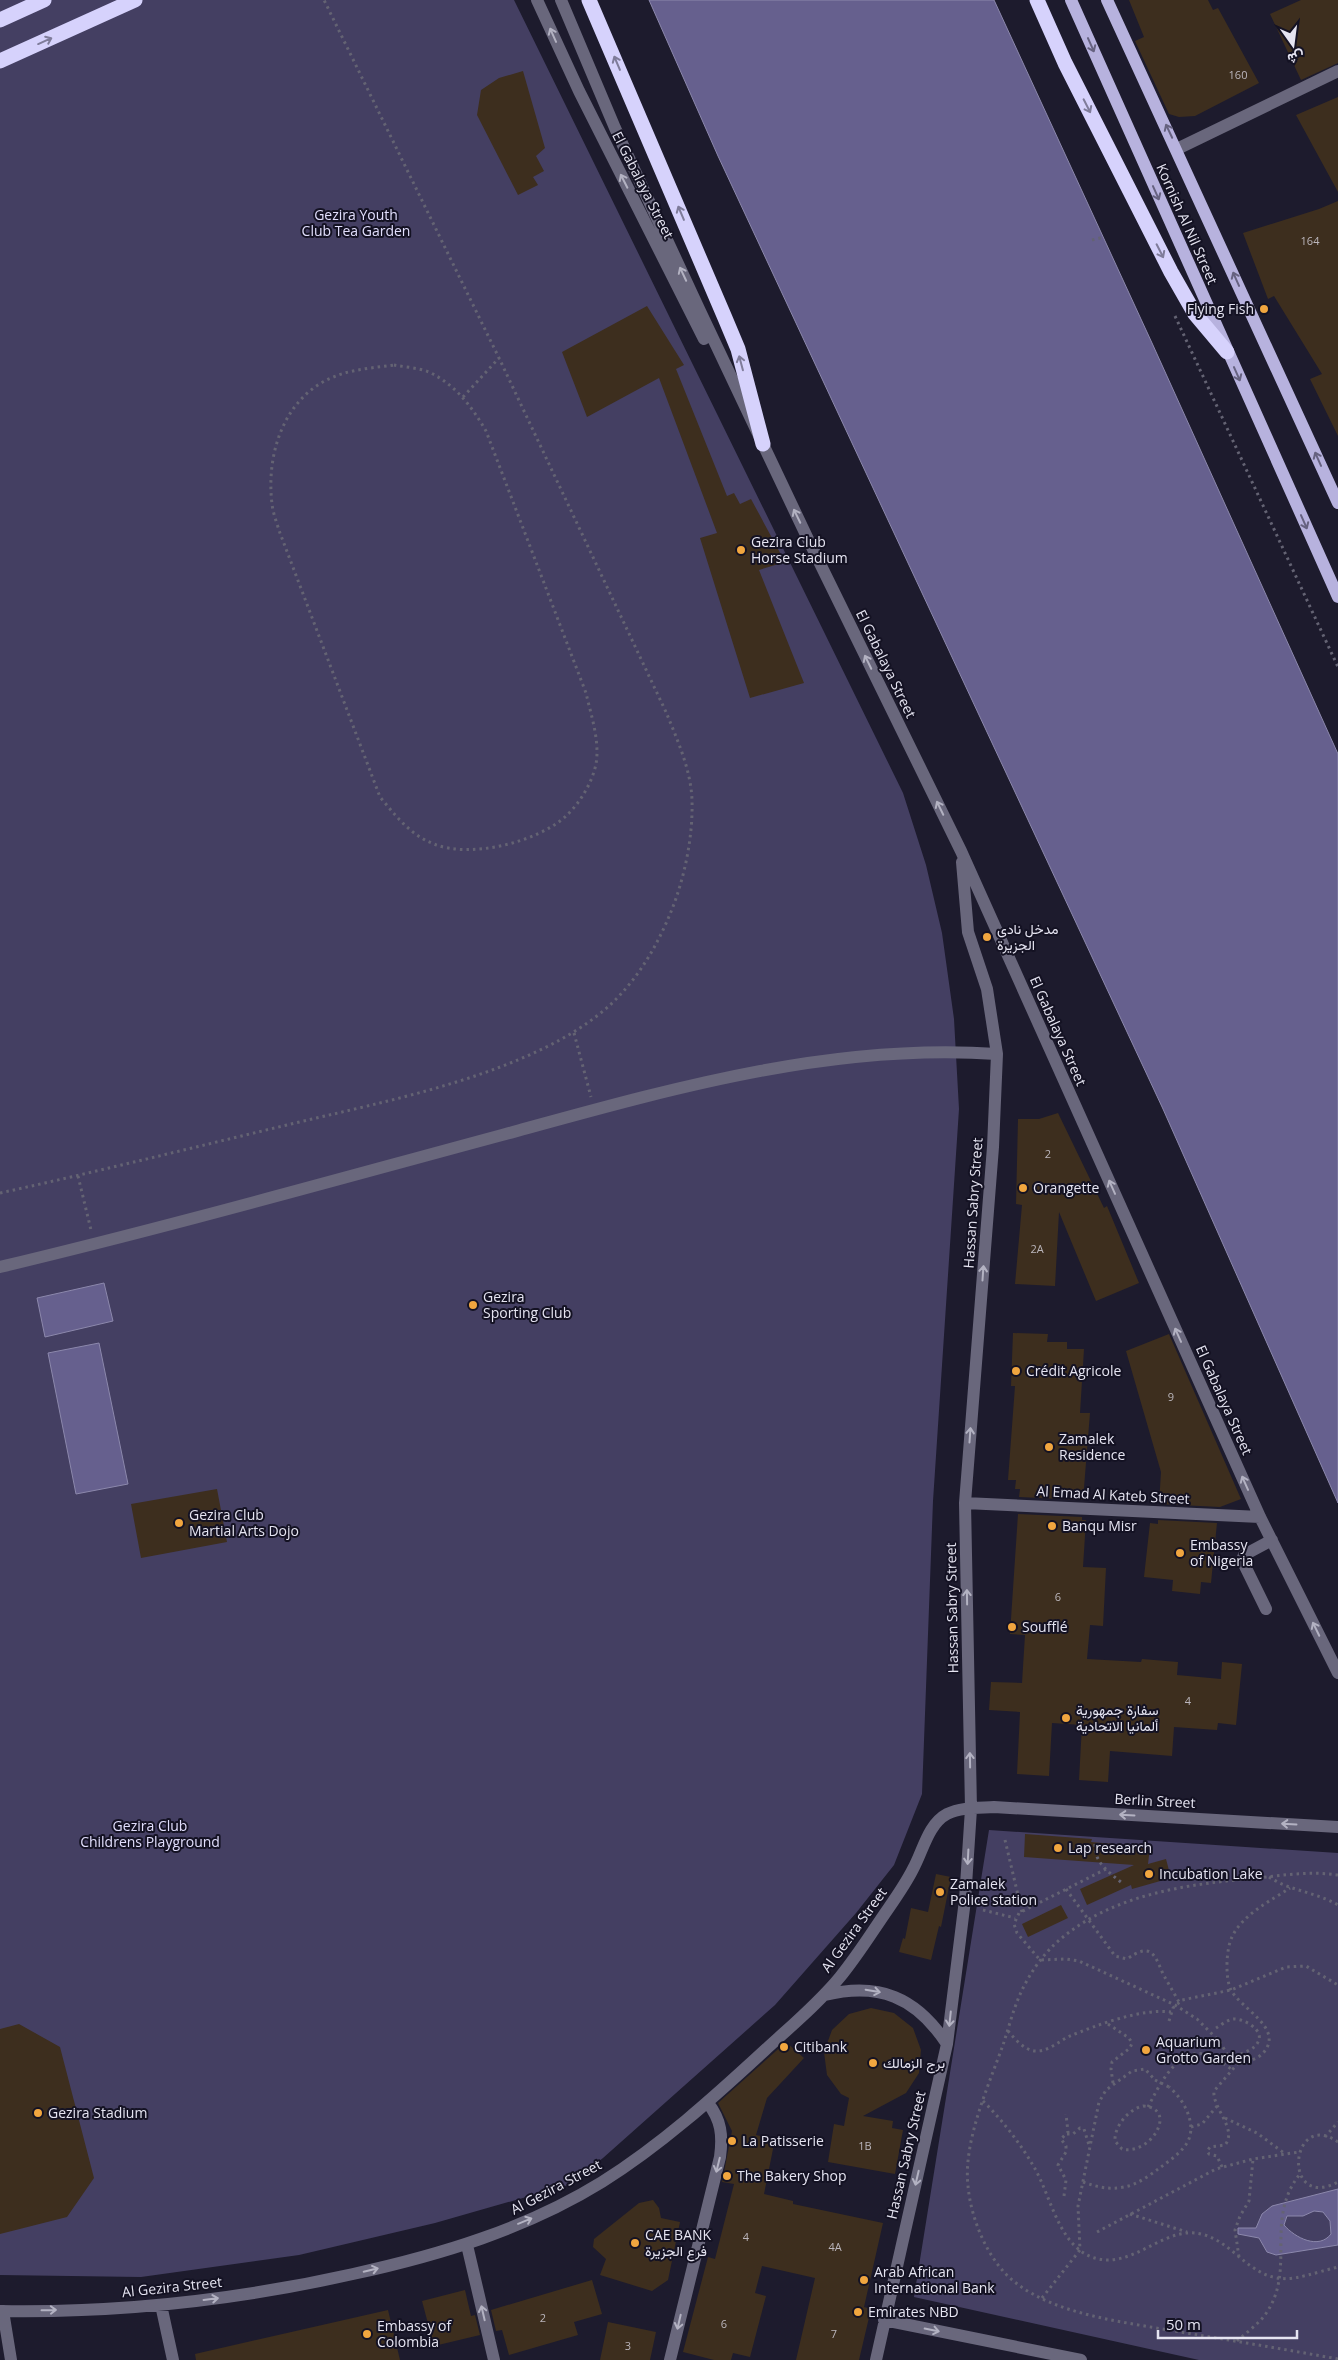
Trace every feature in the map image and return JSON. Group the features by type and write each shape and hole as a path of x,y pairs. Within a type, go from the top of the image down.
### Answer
{"highway":[{"path":"0,20 44,0"},
{"path":"0,61 135,0"},
{"path":"590,0 732,334 763,444"},
{"path":"1037,0 1065,63 1171,272 1195,314 1227,352"}],"main road":[{"name":"Kornish Al Nil Street","path":"1071,0 1338,597"},
{"name":"Kornish Al Nil Street","path":"1107,0 1177,149 1338,504"}],"street":[{"name":"El Gabalaya Street","path":"538,0 578,91 715,361 731,377"},
{"name":"El Gabalaya Street","path":"561,0 615,128 731,377 961,852 1260,1517 1338,1673"},
{"path":"1177,149 1338,71"},
{"name":"Hassan Sabry Street","path":"876,2360 947,2044 965,1900 971,1809 965,1503 992,1147 997,1054 987,989 968,932 961,852"},
{"path":"0,1267 94,1245 595,1110 743,1074 858,1056 957,1052 997,1054"},
{"name":"Al Emad Al Kateb Street","path":"965,1503 1260,1517"},
{"path":"1266,1609 1242,1560 1244,1554 1272,1540"},
{"name":"Berlin Street","path":"971,1809 994,1807 1338,1827"},
{"name":"Al Gezira Street","path":"2,2311 82,2310 161,2305 239,2296 392,2266 467,2244 536,2217 602,2182 663,2139 708,2102 824,1995 852,1962 901,1891 936,1823 950,1813 971,1809"},
{"path":"824,1995 844,1990 865,1990 885,1994 904,2001 921,2012 936,2026 947,2044"},
{"path":"670,2360 720,2157 721,2128 717,2114 708,2102"},
{"path":"467,2244 494,2360"},
{"path":"161,2305 173,2360"},
{"path":"2,2311 11,2360"},
{"path":"884,2320 1081,2360"}],"path":[{"path":"0,1193 78,1176 438,1087 506,1065 574,1032 610,1004 641,970 664,930 680,887 690,843 692,798 682,754 666,712 499,358 324,0"},
{"path":"1092,240 1104,237"},
{"path":"1174,313 1338,667"},
{"path":"464,397 499,358"},
{"path":"394,365 429,372 464,397 472,406 486,432 586,693 595,728 596,764 585,794 566,817 535,835 510,843 463,850 434,845 406,829 380,798 280,533 272,504 272,470 277,441 286,417 305,395 330,378 358,369 394,365"},
{"path":"574,1032 595,1110"},
{"path":"78,1176 94,1245"},
{"path":"1005,1840 1022,1912"},
{"path":"1095,1844 1096,1858 1122,1883"},
{"path":"1040,1960 1016,1933 1015,1918 1022,1912 1106,1869"},
{"path":"1338,1875 1303,1874 1219,1881 1148,1894 1090,1920 1055,1944 1040,1960 1022,1990 983,2101 968,2159 967,2185 975,2216 992,2256 1008,2277 1042,2298 1102,2318 1338,2359"},
{"path":"1268,1877 1290,1888 1323,1898 1338,1905"},
{"path":"1040,1960 1066,1959 1079,1961 1175,2005 1198,2019 1220,2042 1230,2059 1239,2061 1251,2060 1261,2055 1267,2048 1269,2034 1264,2024 1231,1990 1227,1955 1232,1936 1244,1921 1290,1888"},
{"path":"1066,1890 1118,1958 1127,1958 1135,1952 1143,1950 1154,1955 1180,2002"},
{"path":"983,1910 1015,1918"},
{"path":"1169,2021 1175,2005 1180,2002 1231,1990 1279,1969 1293,1965 1312,1969 1338,1985"},
{"path":"1008,2031 1026,2048 1038,2051 1049,2048 1076,2034 1143,2012 1171,2012"},
{"path":"1216,2028 1229,2020 1239,2020 1248,2023 1258,2032 1259,2039 1257,2045 1239,2055 1239,2061 1233,2070 1214,2091 1224,2118 1228,2142 1223,2146 1210,2147 1207,2151 1209,2154 1217,2156 1222,2166"},
{"path":"1108,2024 1127,2036 1132,2043 1130,2048 1112,2062 1113,2083"},
{"path":"1148,2107 1165,2076 1180,2060 1191,2056 1206,2055 1213,2057 1233,2070"},
{"path":"1042,2298 1080,2250 1078,2206 1099,2102 1113,2083 1125,2074 1140,2069 1147,2071 1155,2080 1169,2087 1182,2100 1191,2127 1190,2139 1184,2148 1140,2181 1127,2187 1112,2189 1083,2182"},
{"path":"983,2101 1000,2119 1029,2158 1061,2226 1071,2242 1080,2250 1103,2260 1123,2259 1188,2232"},
{"path":"1191,2127 1202,2124 1218,2105"},
{"path":"1148,2107 1159,2118 1159,2131 1133,2150 1122,2149 1118,2146 1115,2136 1124,2119 1137,2108 1148,2107"},
{"path":"1066,2114 1067,2134"},
{"path":"1224,2118 1257,2134 1284,2153"},
{"path":"1338,2122 1325,2136 1307,2142 1299,2152 1298,2167 1300,2174 1306,2181 1322,2187 1338,2182"},
{"path":"1064,2196 1066,2180 1058,2165 1066,2152 1061,2139 1067,2134 1073,2134 1080,2128 1084,2129 1090,2148"},
{"path":"1325,2136 1338,2142"},
{"path":"1097,2232 1222,2166 1284,2153 1299,2152"},
{"path":"1240,2258 1235,2230 1240,2216 1249,2201 1253,2159"},
{"path":"1237,2342 1268,2311 1280,2279 1281,2227 1286,2196 1300,2174"},
{"path":"1130,2214 1214,2238 1262,2275 1280,2279 1338,2267"}],"green space":[{"name":"Gezira Sporting Club","path":"0,0 514,0 903,793 926,865 942,933 954,1019 959,1109 933,1501 922,1794 894,1865 856,1913 775,2005 603,2158 568,2185 435,2223 299,2255 141,2277 0,2275"},
{"name":"Aquarium Grotto Garden","path":"989,1830 1338,1853 1338,2360 1199,2360 914,2297"}],"shaded area":[{"path":"649,0 994,0 1152,343 1338,754 1338,1503 1163,1109 718,156"},
{"path":"104,1283 113,1321 45,1337 37,1298"},
{"path":"99,1343 128,1484 76,1494 48,1353"},
{"path":"1338,2189 1338,2245 1276,2255 1267,2252 1259,2238 1238,2234 1238,2228 1256,2228 1262,2214 1272,2206","holes":["1314,2211 1323,2212 1330,2221 1331,2234 1326,2239 1314,2242 1307,2240 1294,2234 1284,2225 1287,2216 1303,2216"]}],"building":[{"path":"1129,0 1208,0 1213,10 1218,8 1259,83 1195,116 1179,117 1169,114 1135,41 1144,37"},
{"path":"1301,0 1338,0 1338,63 1301,80 1270,14"},
{"path":"523,71 545,148 536,156 544,171 533,177 538,185 518,195 477,115 481,90 499,78"},
{"path":"1338,97 1338,192 1296,115"},
{"path":"1338,201 1338,436 1310,379 1322,374 1274,296 1268,299 1243,233 1319,209"},
{"name":"Gezira Club Horse Stadium","path":"647,306 684,365 676,369 727,496 734,493 740,504 751,499 785,562 759,570 804,683 750,698 700,538 717,533 659,378 587,417 562,352"},
{"path":"1058,1113 1104,1208 1107,1206 1139,1283 1096,1301 1059,1212 1055,1286 1015,1284 1022,1205 1016,1204 1018,1119 1039,1119"},
{"name":"Zamalek Residence","path":"1013,1333 1048,1334 1047,1342 1067,1342 1067,1349 1084,1349 1080,1413 1090,1413 1083,1500 1019,1497 1020,1489 1015,1489 1016,1480 1008,1480 1015,1386 1011,1386"},
{"path":"1169,1334 1241,1499 1220,1507 1159,1504 1161,1472 1126,1351"},
{"name":"Gezira Club Martial Arts Dojo","path":"217,1489 227,1542 141,1558 131,1504"},
{"path":"1018,1514 1082,1517 1082,1520 1086,1520 1083,1567 1106,1568 1103,1626 1090,1625 1087,1659 1141,1662 1142,1659 1178,1662 1177,1675 1221,1679 1222,1662 1242,1664 1236,1725 1218,1723 1217,1730 1174,1727 1172,1756 1110,1751 1108,1782 1079,1780 1082,1725 1052,1723 1049,1776 1017,1774 1020,1712 989,1710 991,1682 1022,1683 1025,1635 1010,1634"},
{"name":"Embassy of Nigeria","path":"1158,1520 1217,1523 1211,1583 1201,1582 1200,1594 1172,1591 1173,1580 1144,1577 1150,1523 1158,1524"},
{"path":"1025,1834 1092,1839 1091,1842 1150,1847 1148,1864 1166,1859 1171,1878 1132,1889 1131,1885 1087,1905 1080,1889 1134,1865 1024,1857"},
{"path":"936,1874 951,1877 941,1927 939,1926 931,1960 899,1952 903,1938 905,1939 911,1908 928,1912"},
{"path":"1061,1905 1068,1918 1028,1937 1022,1924"},
{"name":"برج الزمالك","path":"871,2008 894,2013 913,2028 921,2050 919,2073 906,2093 863,2116 893,2121 892,2128 903,2130 895,2174 828,2162 834,2124 844,2126 849,2098 841,2094 827,2075 824,2052 832,2030 849,2014"},
{"name":"Gezira Stadium","path":"19,2024 60,2047 94,2178 67,2217 0,2234 0,2029"},
{"path":"786,2042 804,2058 767,2098 756,2135 775,2139 764,2194 793,2201 793,2204 883,2223 864,2307 871,2309 859,2360 796,2360 815,2278 762,2266 755,2293 766,2296 750,2357 733,2353 731,2360 714,2360 683,2352 708,2257 715,2259 734,2184 722,2182 732,2131 718,2103"},
{"name":"CAE BANK فرع الجزيرة","path":"653,2200 659,2208 661,2218 680,2222 668,2280 652,2291 600,2275 606,2259 593,2247 594,2239 639,2203"},
{"path":"592,2280 602,2314 574,2322 578,2335 509,2355 502,2330 496,2331 491,2310"},
{"path":"465,2290 471,2316 475,2315 480,2335 434,2346 422,2301"},
{"path":"388,2310 400,2360 196,2360 195,2354"},
{"path":"608,2322 656,2332 650,2360 600,2360"}],"place":[{"name":"Flying Fish","path":"1264,309"},
{"name":"Gezira Club Horse Stadium","path":"741,550"},
{"name":"مدخل نادى الجزيرة","path":"987,937"},
{"name":"Orangette","path":"1023,1188"},
{"name":"Gezira Sporting Club","path":"473,1305"},
{"name":"Crédit Agricole","path":"1016,1371"},
{"name":"Zamalek Residence","path":"1049,1447"},
{"name":"Gezira Club Martial Arts Dojo","path":"179,1523"},
{"name":"Banqu Misr","path":"1052,1526"},
{"name":"Embassy of Nigeria","path":"1180,1553"},
{"name":"Soufflé","path":"1012,1627"},
{"name":"سفارة جمهورية ألمانيا الاتحادية","path":"1066,1718"},
{"name":"Lap research","path":"1058,1848"},
{"name":"Incubation Lake","path":"1149,1874"},
{"name":"Zamalek Police station","path":"940,1892"},
{"name":"Citibank","path":"784,2047"},
{"name":"Aquarium Grotto Garden","path":"1146,2050"},
{"name":"برج الزمالك","path":"873,2063"},
{"name":"Gezira Stadium","path":"38,2113"},
{"name":"La Patisserie","path":"732,2141"},
{"name":"The Bakery Shop","path":"727,2176"},
{"name":"CAE BANK فرع الجزيرة","path":"635,2243"},
{"name":"Arab African International Bank","path":"864,2280"},
{"name":"Emirates NBD","path":"858,2312"},
{"name":"Embassy of Colombia","path":"367,2334"}],"park label":[{"name":"Gezira Youth Club Tea Garden","path":"356,224"},
{"name":"Gezira Club Childrens Playground","path":"150,1834"}]}
